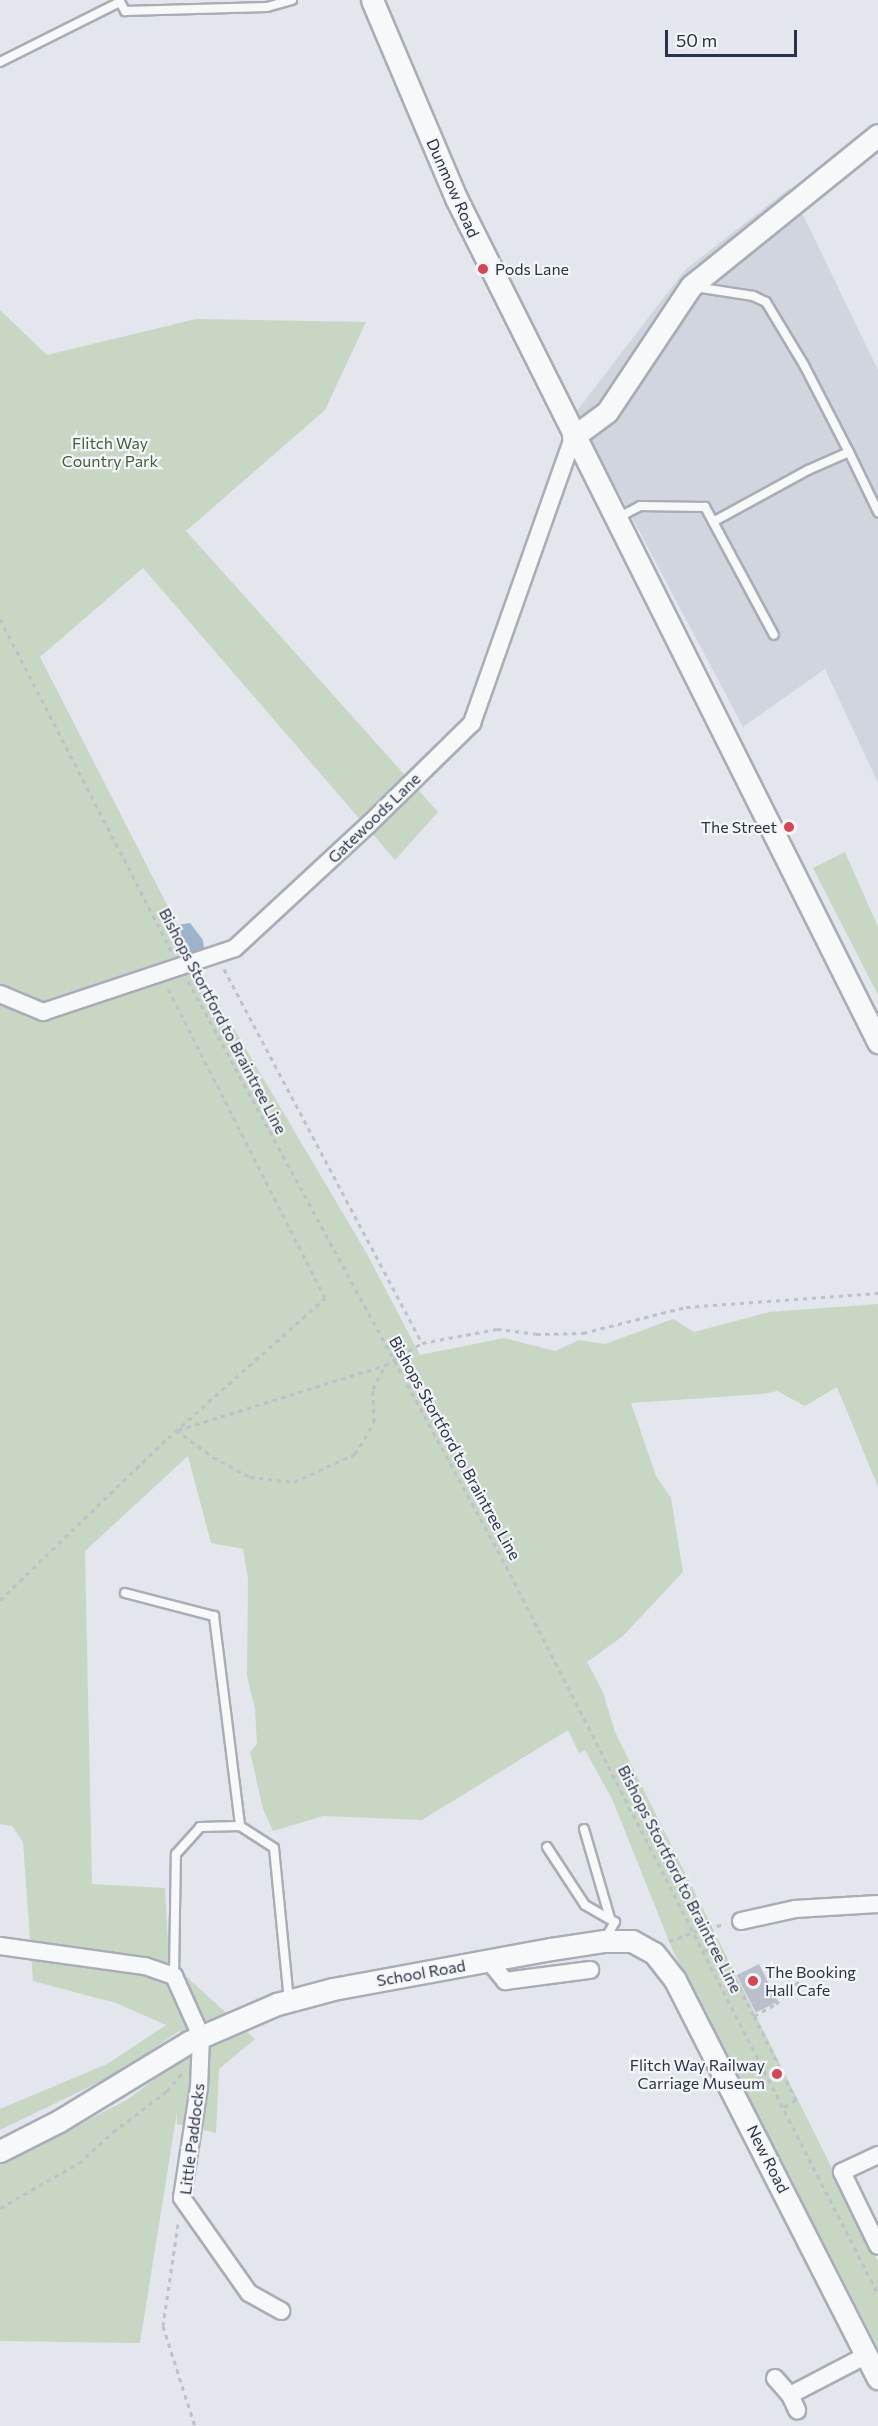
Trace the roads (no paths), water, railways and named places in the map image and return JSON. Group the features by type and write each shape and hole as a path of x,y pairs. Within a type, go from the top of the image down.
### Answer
{"street":[{"name":"Dunmow Road","path":"372,0 456,198 573,437"},
{"path":"878,135 691,286 607,412 573,437 878,1042"},
{"name":"Gatewoods Lane","path":"0,994 43,1012 235,948 368,825 472,723 573,437"},
{"path":"741,1921 795,1910 878,1904"},
{"name":"School Road","path":"0,2151 289,2000 346,1986 604,1941 627,1941 647,1948"},
{"path":"0,1946 145,1966 174,1976 200,2045"},
{"name":"New Road","path":"647,1948 662,1962 680,1990 878,2378"},
{"path":"489,1961 505,1981 590,1970"},
{"name":"Little Paddocks","path":"200,2045 199,2087 182,2198 249,2293 281,2311"},
{"path":"878,2155 842,2172 878,2246"},
{"path":"775,2378 793,2403 867,2355"}],"lane":[{"path":"0,62 120,1 125,11 267,7 292,0"},
{"path":"691,286 753,296 766,303 799,356 878,512"},
{"path":"713,522 808,470 849,452"},
{"path":"615,519 640,506 705,507 774,635"},
{"path":"125,1593 214,1616 240,1826"},
{"path":"174,1976 176,1854 200,1827 240,1826 274,1848 289,2000"},
{"path":"584,1829 610,1918"},
{"path":"547,1847 585,1905 615,1922 604,1941"}],"water":[{"path":"190,923 203,940 204,949 186,959 170,931 177,925"}],"place":[{"name":"Pods Lane","path":"483,269"},
{"name":"The Street","path":"789,827"},
{"name":"The Booking Hall Cafe","path":"753,1981"},
{"name":"Flitch Way Railway Carriage Museum","path":"777,2074"}],"park label":[{"name":"Flitch Way Country Park","path":"110,452"}]}
